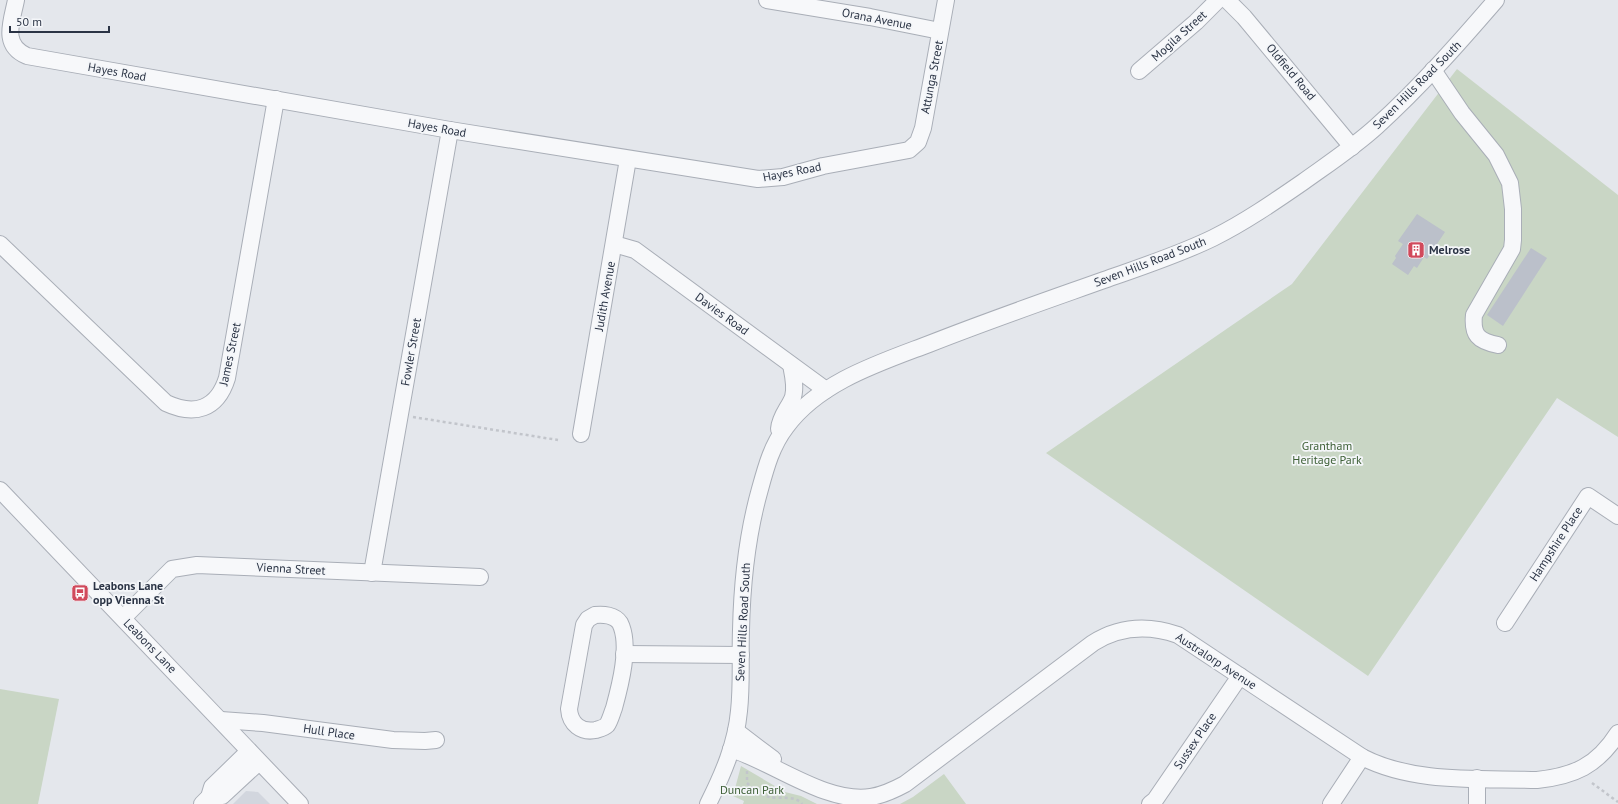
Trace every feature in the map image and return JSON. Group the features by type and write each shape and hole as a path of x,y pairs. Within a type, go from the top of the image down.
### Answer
{"street":[{"name":"Hayes Road","path":"16,0 10,30 11,37 17,50 27,56 450,130 758,179 770,179 823,166 909,150"},
{"name":"Orana Avenue","path":"767,0 870,17 940,31"},
{"name":"Attunga Street","path":"909,150 918,142 923,128 946,0"},
{"name":"Mogila Street","path":"1139,71 1196,22 1218,0"},
{"name":"Oldfield Road","path":"1227,0 1244,17 1352,147"},
{"name":"Seven Hills Road South","path":"778,438 796,415 826,390 861,372 902,354 957,333 1180,253 1216,236 1268,206 1352,147 1406,99 1432,70 1454,49 1496,0"},
{"path":"1432,70 1462,113 1496,155 1510,183 1513,209 1512,249 1474,315 1472,326 1483,342 1498,345"},
{"name":"James Street","path":"0,244 166,403 187,410 198,409 209,405 215,401 224,389 227,378 276,99"},
{"name":"Fowler Street","path":"372,573 450,130"},
{"name":"Judith Avenue","path":"581,434 628,159"},
{"name":"Davies Road","path":"614,244 636,250 826,390"},
{"name":"Seven Hills Road South","path":"708,804 721,778 736,731 740,694 743,582 752,524 767,466 778,438 780,425 794,391 791,365"},
{"name":"Leabons Lane","path":"0,490 124,618 300,804"},
{"name":"Hampshire Place","path":"1505,623 1588,496 1618,516"},
{"name":"Vienna Street","path":"124,618 172,569 197,565 480,578"},
{"path":"598,615 611,616 617,620 622,629 624,654 621,685 607,725 603,728 592,731 577,728 572,722 569,709 584,625 588,619 598,615"},
{"name":"Australorp Avenue","path":"731,749 748,755 777,770 832,794 846,797 870,798 889,793 905,784 1094,643 1102,638 1121,631 1142,628 1165,631 1178,636 1362,757 1376,764 1408,774 1537,780 1567,775 1587,766 1602,752 1618,733"},
{"path":"624,654 741,655"},
{"name":"Sussex Place","path":"1150,804 1155,800 1240,676"},
{"name":"Hull Place","path":"221,720 263,723 393,740 436,740"},
{"name":"Australorp Avenue","path":"736,731 805,782"},
{"path":"206,801 212,787 254,757"},
{"path":"1331,804 1362,757"},
{"path":"1476,804 1477,778"}],"path":[{"path":"413,416 558,440"},
{"path":"748,755 747,784 756,791 768,797 798,800 802,804"},
{"path":"1592,783 1618,802"}],"shaded area":[{"path":"246,791 258,792 270,804 233,804"}],"green space":[{"name":"Grantham Heritage Park","path":"1457,69 1618,195 1618,437 1557,398 1368,676 1046,453 1292,284"},
{"path":"0,689 59,699 38,804 0,804"},
{"name":"Duncan Park","path":"741,766 785,792 801,796 817,804 743,804 744,801 733,796"},
{"path":"944,774 966,804 900,804 913,797"}],"building":[{"name":"Melrose","path":"1417,214 1445,232 1427,259 1424,257 1417,268 1414,266 1408,275 1392,264 1396,258 1395,256 1403,244 1398,241"},
{"path":"1531,248 1547,258 1503,326 1487,315"}],"place":[{"name":"Melrose","path":"1416,250"},
{"name":"Leabons Lane opp Vienna St","path":"80,593"}]}
